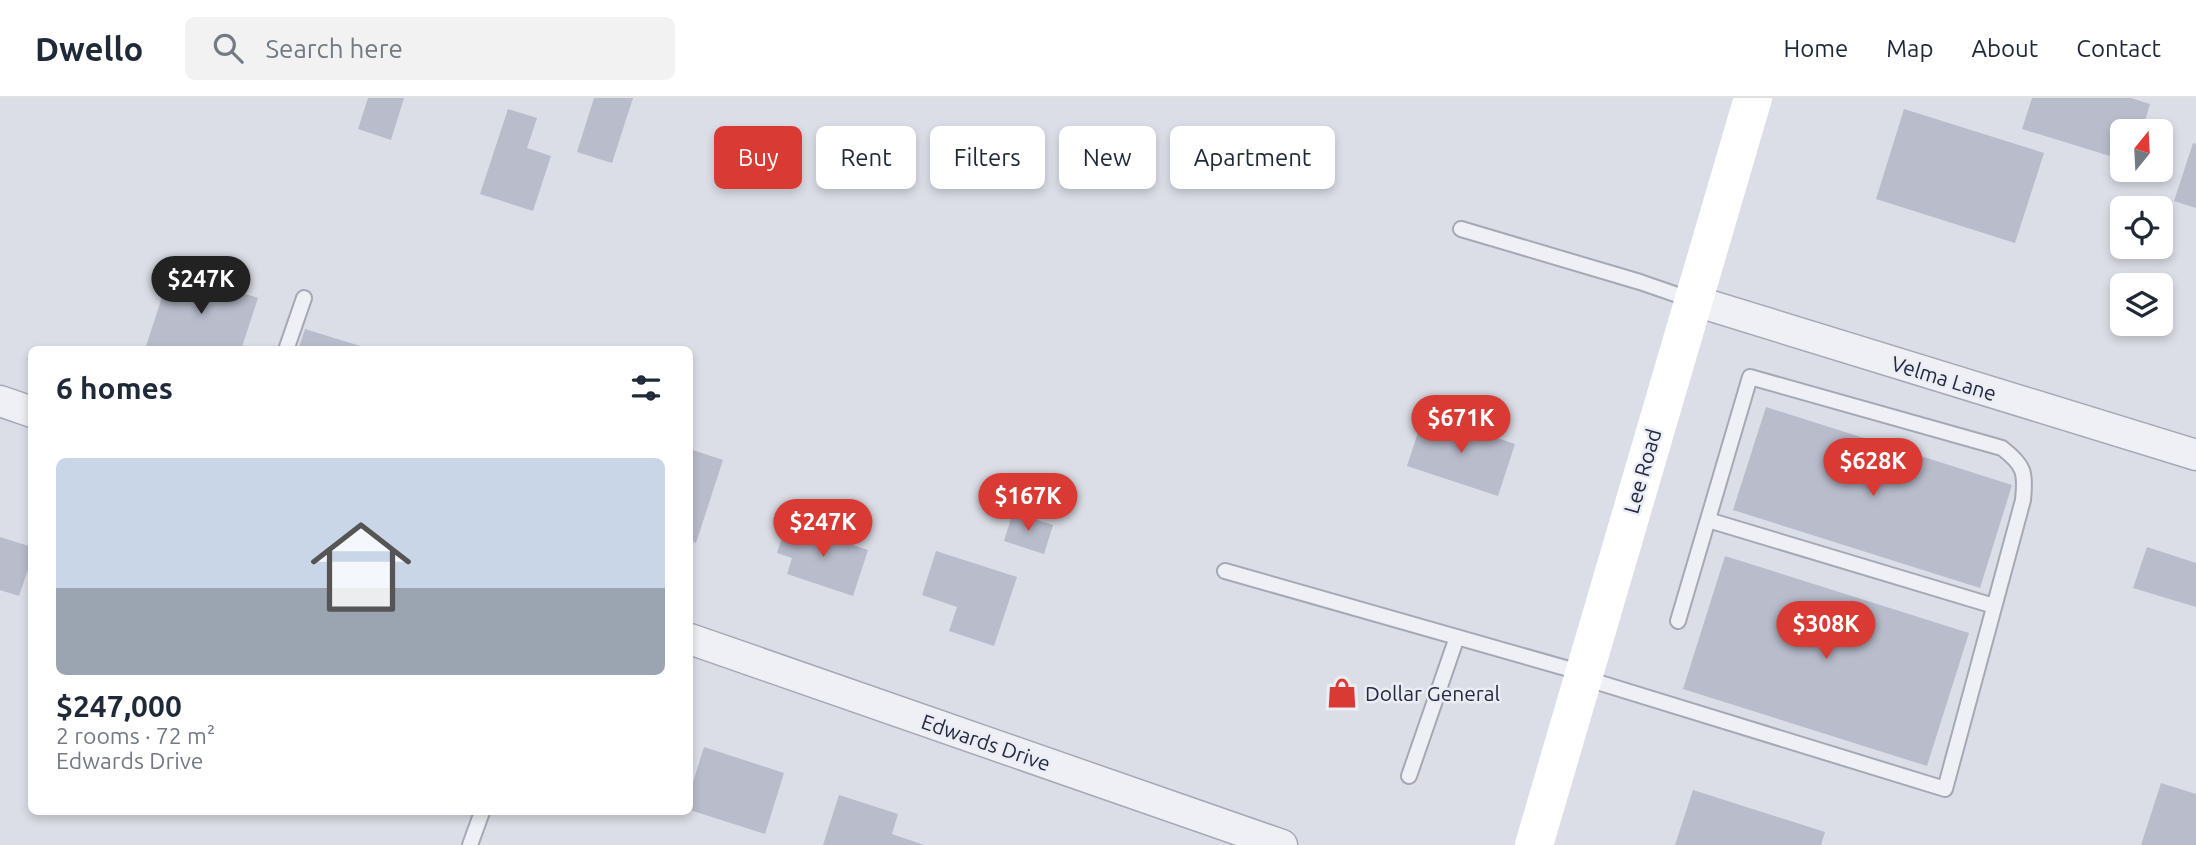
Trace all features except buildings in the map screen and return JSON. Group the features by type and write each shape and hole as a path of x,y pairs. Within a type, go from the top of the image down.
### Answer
{"main road":[{"name":"Lee Road","path":"1534,845 1753,98"}],"street":[{"name":"Velma Lane","path":"1692,300 2196,455"},
{"path":"0,401 28,411"},
{"name":"Edwards Drive","path":"693,640 1282,845"}],"lane":[{"path":"1461,229 1692,300"},
{"path":"287,346 304,298"},
{"path":"1225,571 1457,637 1945,789 2023,500 2025,477 2018,461 2002,448 1750,377 1678,621"},
{"path":"1708,520 1994,606"},
{"path":"1409,776 1457,637"},
{"path":"470,845 481,815"}],"place":[{"name":"Dollar General","path":"1342,693"}]}
